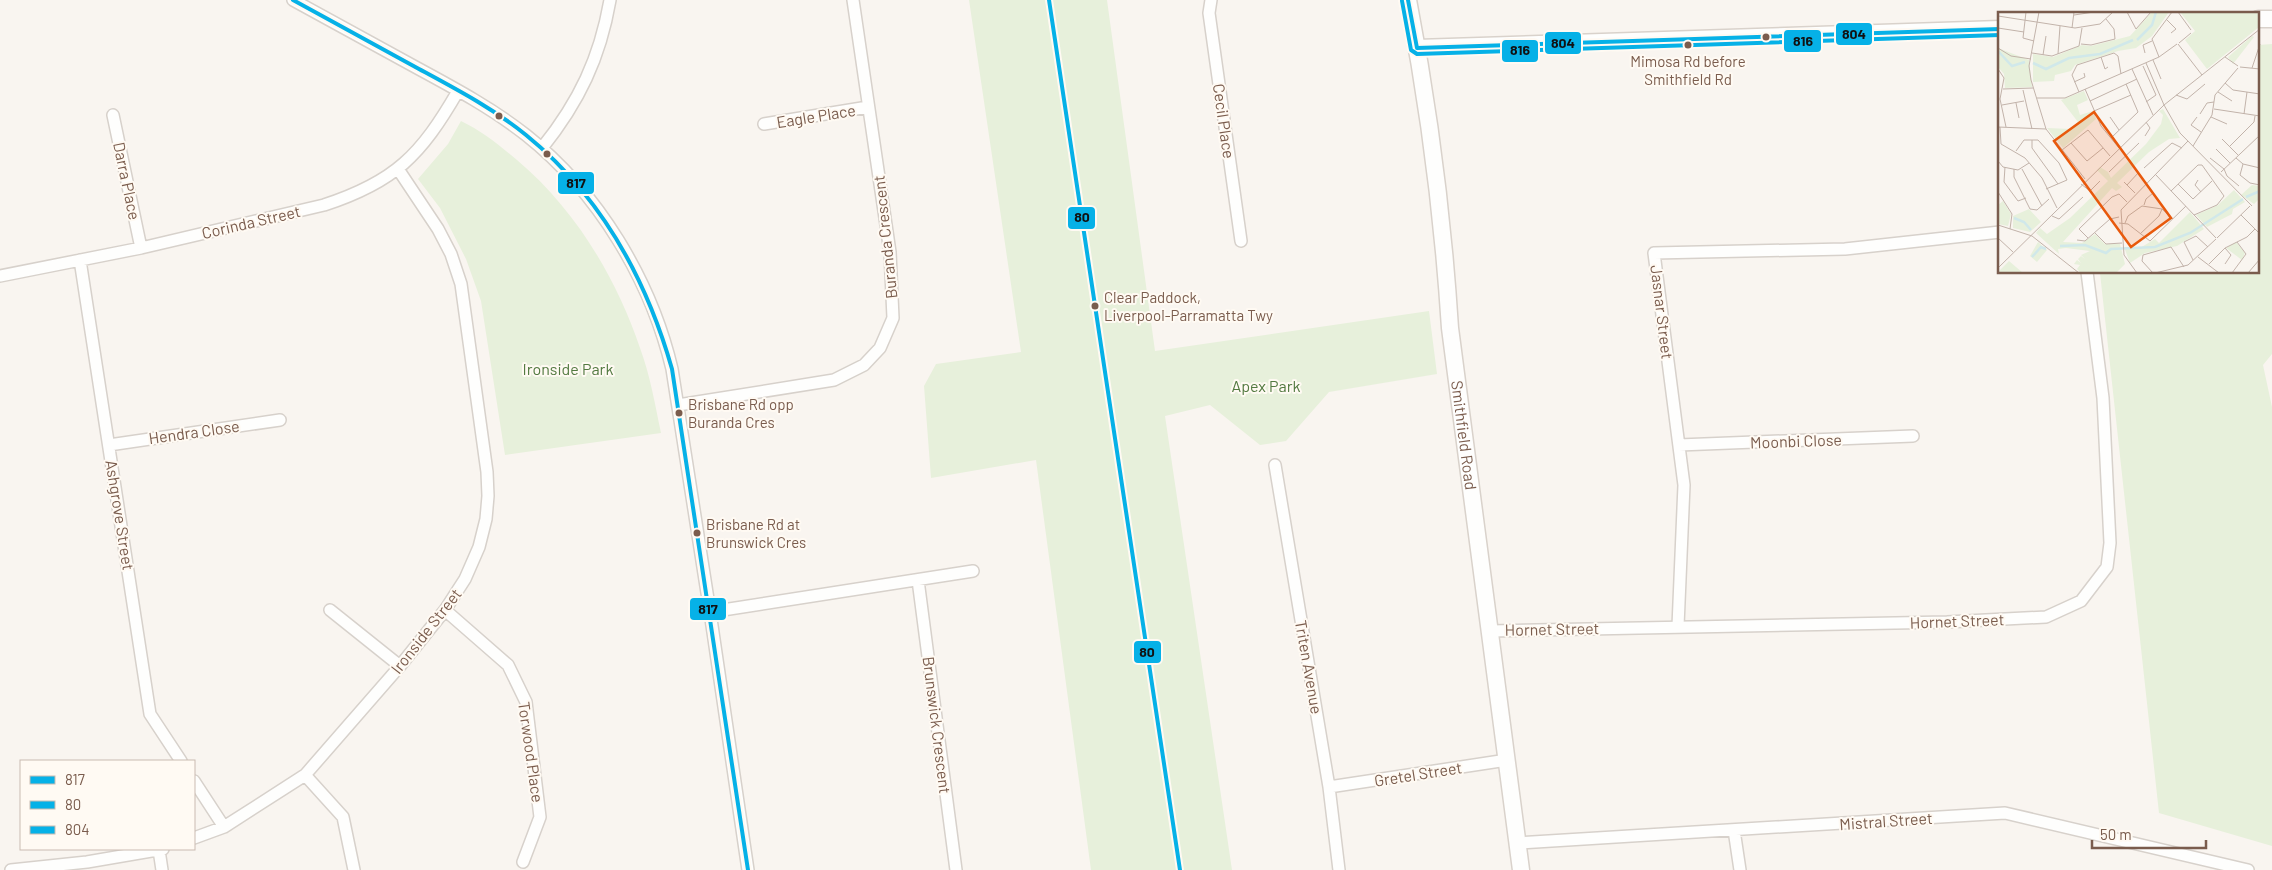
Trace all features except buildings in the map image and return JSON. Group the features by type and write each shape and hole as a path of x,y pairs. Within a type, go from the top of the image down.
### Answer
{"main road":[{"name":"Smithfield Road","path":"1408,0 1417,48 1446,250 1450,328 1522,870"},
{"path":"1417,48 1998,29"}],"street":[{"path":"293,0 458,91 505,120 542,148 593,204 632,265 663,336 678,405 748,870"},
{"path":"542,148 556,130 592,70 604,31 610,0"},
{"name":"Buranda Crescent","path":"678,405 834,380 864,365 880,348 893,318 890,252 853,0"},
{"name":"Cecil Place","path":"1211,0 1210,13 1219,91 1242,241"},
{"name":"Corinda Street","path":"0,276 141,248 324,205 376,185 398,169 432,132 458,91"},
{"name":"Eagle Place","path":"764,124 868,107"},
{"name":"Darra Place","path":"113,115 141,248"},
{"name":"Ironside Street","path":"195,838 224,828 305,775 400,666 445,610 465,579 479,547 486,519 488,496 487,472 461,284 451,254 438,229 398,169"},
{"name":"Jasnar Street","path":"1678,626 1684,484 1654,253 1845,249 1998,232"},
{"name":"Ashgrove Street","path":"80,260 150,714 180,760"},
{"name":"Hornet Street","path":"1490,631 1947,622 2046,618 2081,601 2107,568 2110,543 2103,398 2087,274"},
{"name":"Hendra Close","path":"109,445 280,420"},
{"name":"Moonbi Close","path":"1679,445 1913,436"},
{"name":"Triten Avenue","path":"1275,465 1330,787 1339,870"},
{"path":"710,612 974,571"},
{"name":"Brunswick Crescent","path":"918,580 956,870"},
{"path":"330,610 400,666"},
{"name":"Torwood Place","path":"445,610 508,665 526,702 540,817 523,862"},
{"name":"Gretel Street","path":"1330,787 1507,760"},
{"path":"305,775 343,817 354,870"},
{"path":"195,783 224,828"},
{"name":"Mistral Street","path":"1518,844 2005,813 2248,870"},
{"path":"1734,830 1740,870"},
{"path":"11,870 87,862 155,850"},
{"path":"161,850 162,870"}],"green space":[{"name":"Apex Park","path":"969,0 1107,0 1155,351 1429,311 1437,374 1329,392 1286,441 1260,445 1210,405 1165,416 1232,870 1091,870 1036,460 931,478 924,386 936,364 1021,352"},
{"path":"2272,44 2272,354 2263,365 2272,407 2272,846 2159,813 2100,274 2260,274 2260,45"},
{"name":"Ironside Park","path":"461,121 497,144 538,179 575,222 591,246 619,296 640,348 647,369 661,433 505,455 481,301 466,259 440,208 418,179 448,144"}],"transit line":[{"name":"817","path":"293,0 447,84 501,117 526,135 576,184 598,211 634,271 649,302 672,369 748,870"},
{"name":"80","path":"1049,0 1180,870"},
{"name":"804","path":"1408,0 1417,48"},
{"name":"816","path":"1402,1 1411,50 1417,54 1998,35"},
{"name":"804","path":"1417,48 1998,29"}],"place":[{"name":"Mimosa Rd before Smithfield Rd","path":"1688,45"},
{"name":"Clear Paddock, Liverpool-Parramatta Twy","path":"1095,306"},
{"name":"Brisbane Rd opp Buranda Cres","path":"679,413"},
{"name":"Brisbane Rd at Brunswick Cres","path":"697,533"}]}
